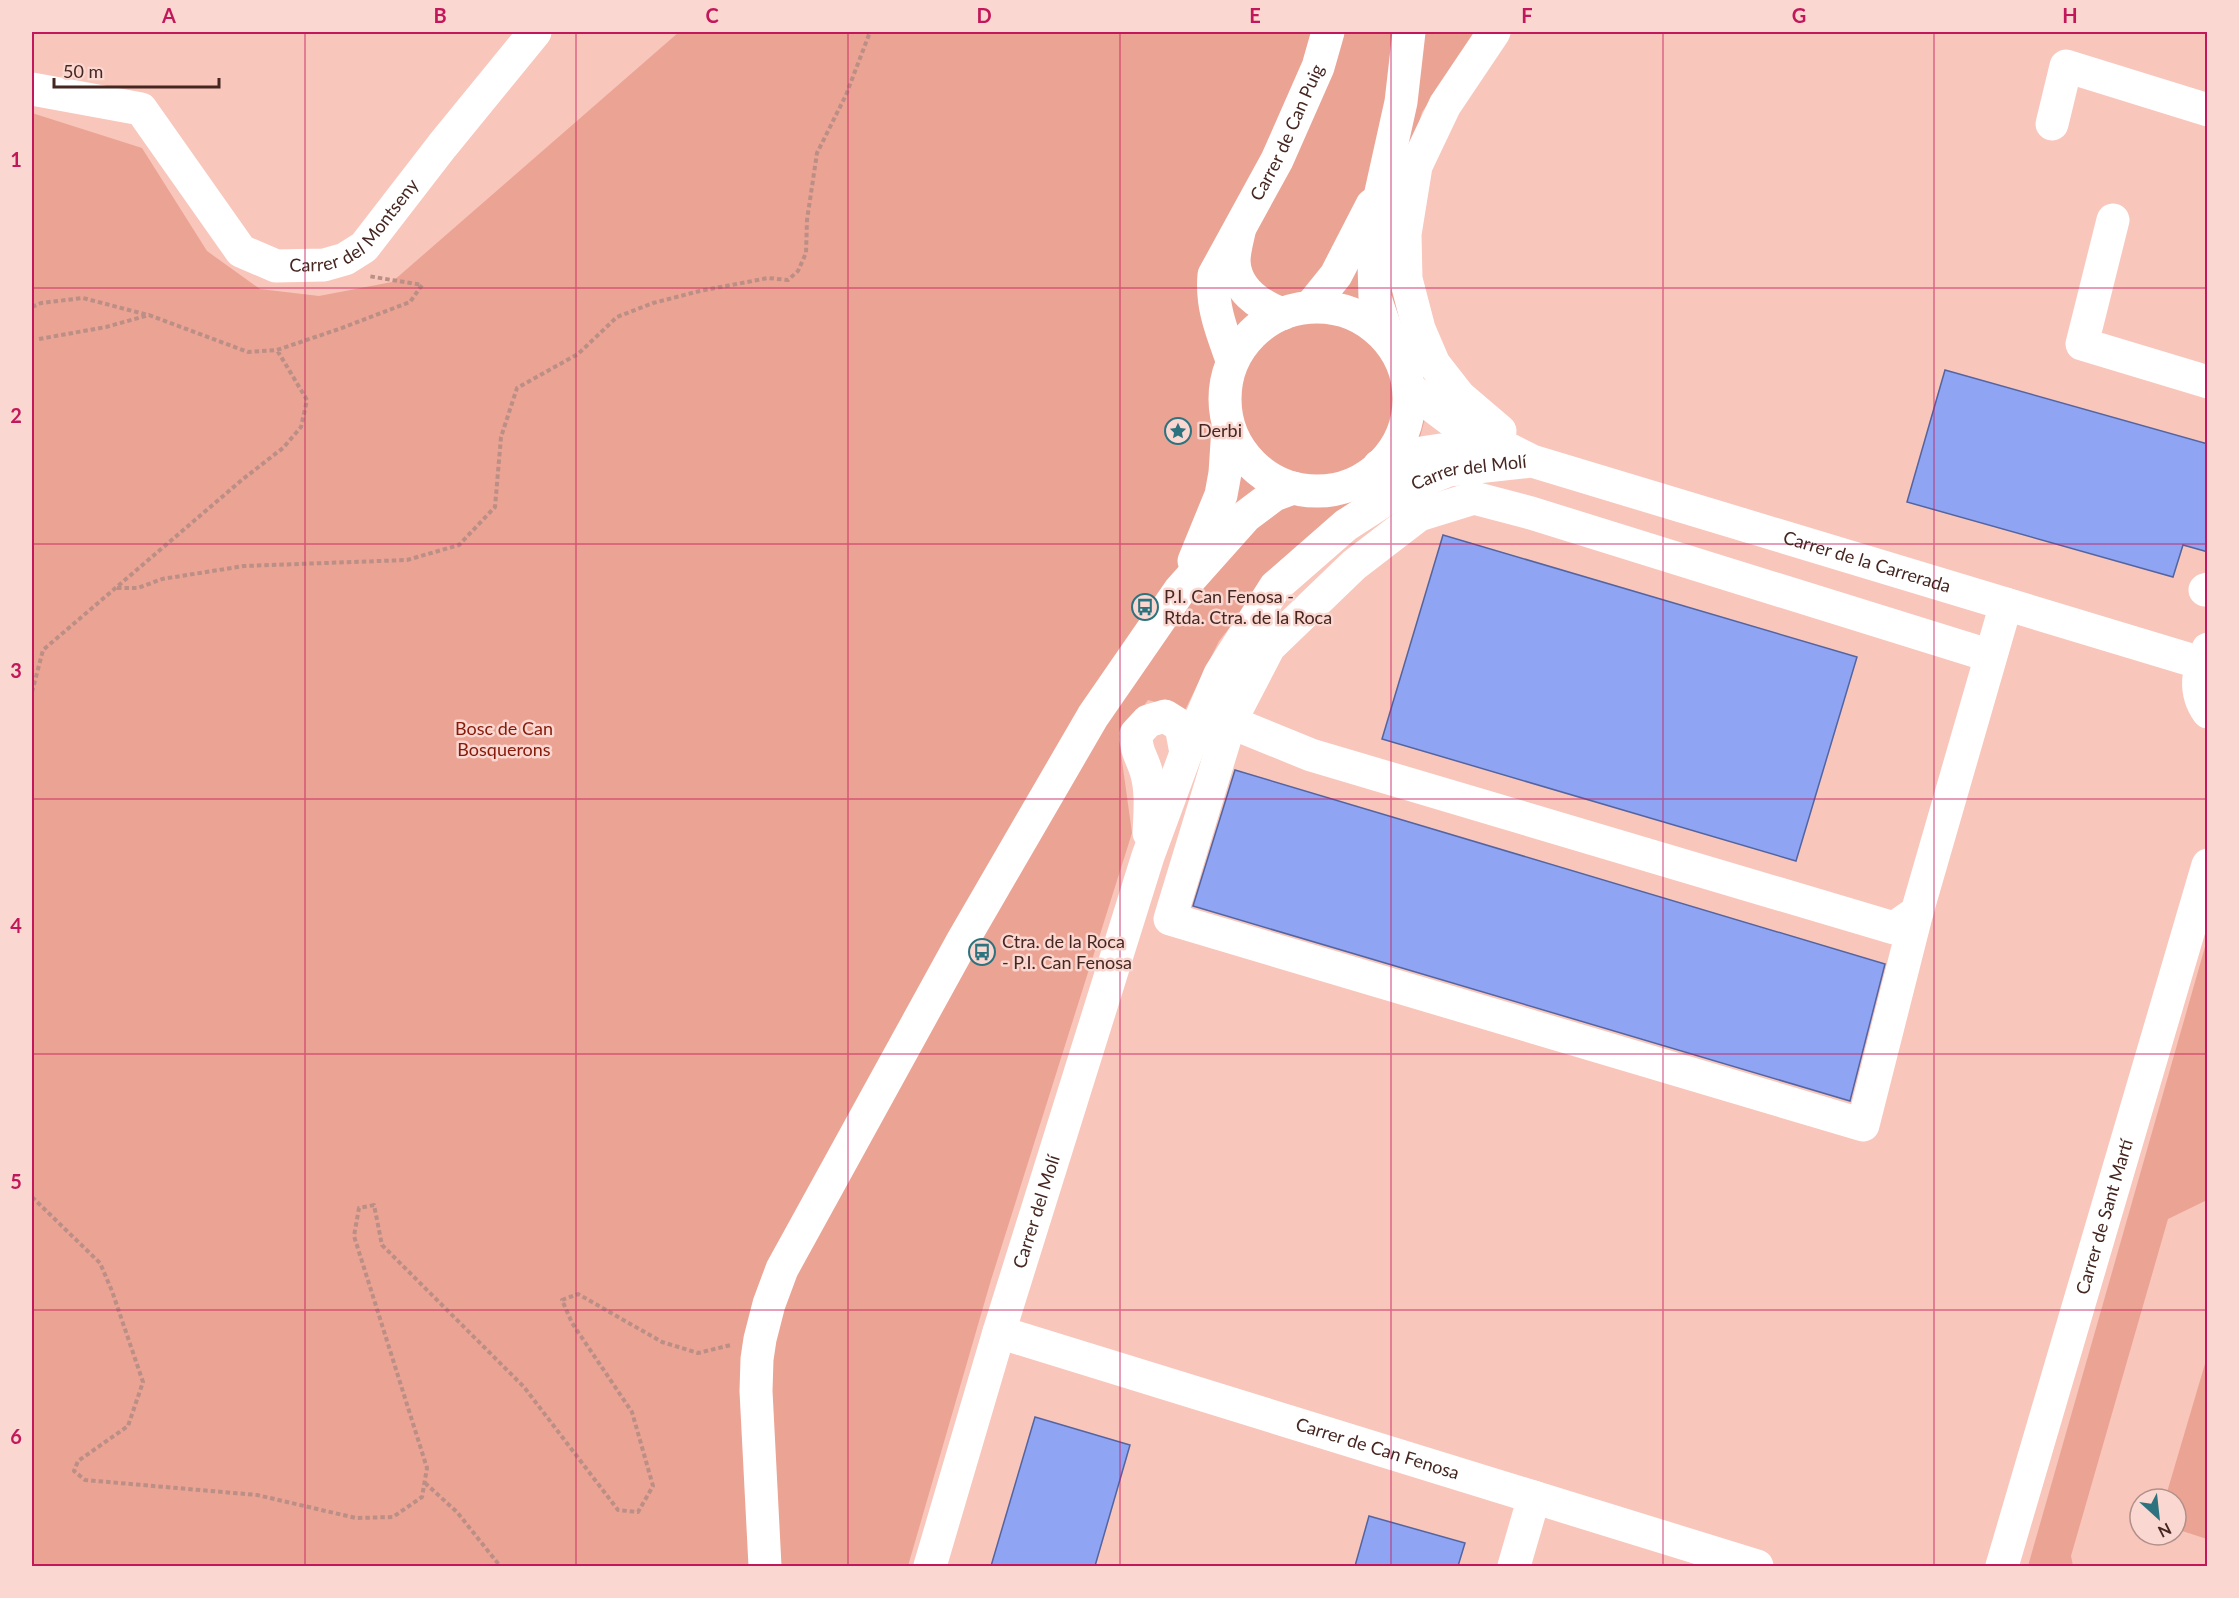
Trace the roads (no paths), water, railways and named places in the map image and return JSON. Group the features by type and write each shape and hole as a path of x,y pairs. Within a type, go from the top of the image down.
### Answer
{"street":[{"name":"Carrer del Montseny","path":"32,89 141,109 242,251 276,267 324,265 345,259 364,247 442,146 535,32"},
{"name":"Carrer de Can Puig","path":"1232,360 1216,314 1212,293 1214,275 1221,258 1239,231 1277,160 1318,67 1328,32"},
{"path":"1228,427 1246,458 1275,481 1293,488 1312,489 1344,486 1361,478 1379,466 1394,449 1403,432 1408,418 1410,389 1375,298 1373,228 1401,102 1409,32"},
{"name":"Carrer del Molí","path":"1494,32 1445,105 1416,166 1405,234 1406,279 1419,329 1434,364 1460,396 1532,461"},
{"path":"2052,124 2066,66 2208,110"},
{"path":"1180,590 1221,495 1228,427 1225,389 1232,360 1258,330 1296,310 1336,275 1383,185"},
{"path":"2113,220 2082,344 2208,382"},
{"name":"Carrer de Can Puig","path":"1239,231 1234,261 1244,289 1254,300 1296,310"},
{"path":"1296,310 1343,310 1357,316 1389,339"},
{"name":"Carrer de la Carrerada","path":"1410,389 1451,420 1532,461"},
{"name":"Carrer de la Carrerada","path":"1379,466 1408,455 1441,450 1532,461 2006,604 2204,656"},
{"name":"Carrer del Molí","path":"930,1566 999,1332 1148,856 1186,753 1220,674 1275,586 1346,525 1401,489 1449,470 1532,461"},
{"path":"765,1566 756,1391 760,1339 782,1269 963,940 1093,716 1180,590 1246,516 1274,495 1293,488"},
{"path":"1991,656 1531,513 1474,498 1419,515 1354,565 1269,647 1230,722 1170,919 1863,1125 1917,912 1991,656 2006,604"},
{"path":"2204,656 2199,668 2198,688 2203,706 2208,712"},
{"name":"Carrer del Molí","path":"1148,856 1150,800 1146,772 1136,749 1136,734 1148,721 1164,716 1180,726 1186,753"},
{"path":"1230,722 1311,755 1894,928 1917,912"},
{"name":"Carrer de Sant Martí","path":"2002,1566 2208,865"},
{"name":"Carrer de Can Fenosa","path":"999,1332 1756,1566"},
{"path":"1514,1566 1534,1497"}],"place":[{"name":"Derbi","path":"1178,431"},
{"name":"P.I. Can Fenosa - Rtda. Ctra. de la Roca","path":"1145,607"},
{"name":"Ctra. de la Roca - P.I. Can Fenosa","path":"982,952"}],"park label":[{"name":"Bosc de Can Bosquerons","path":"504,739"}]}
